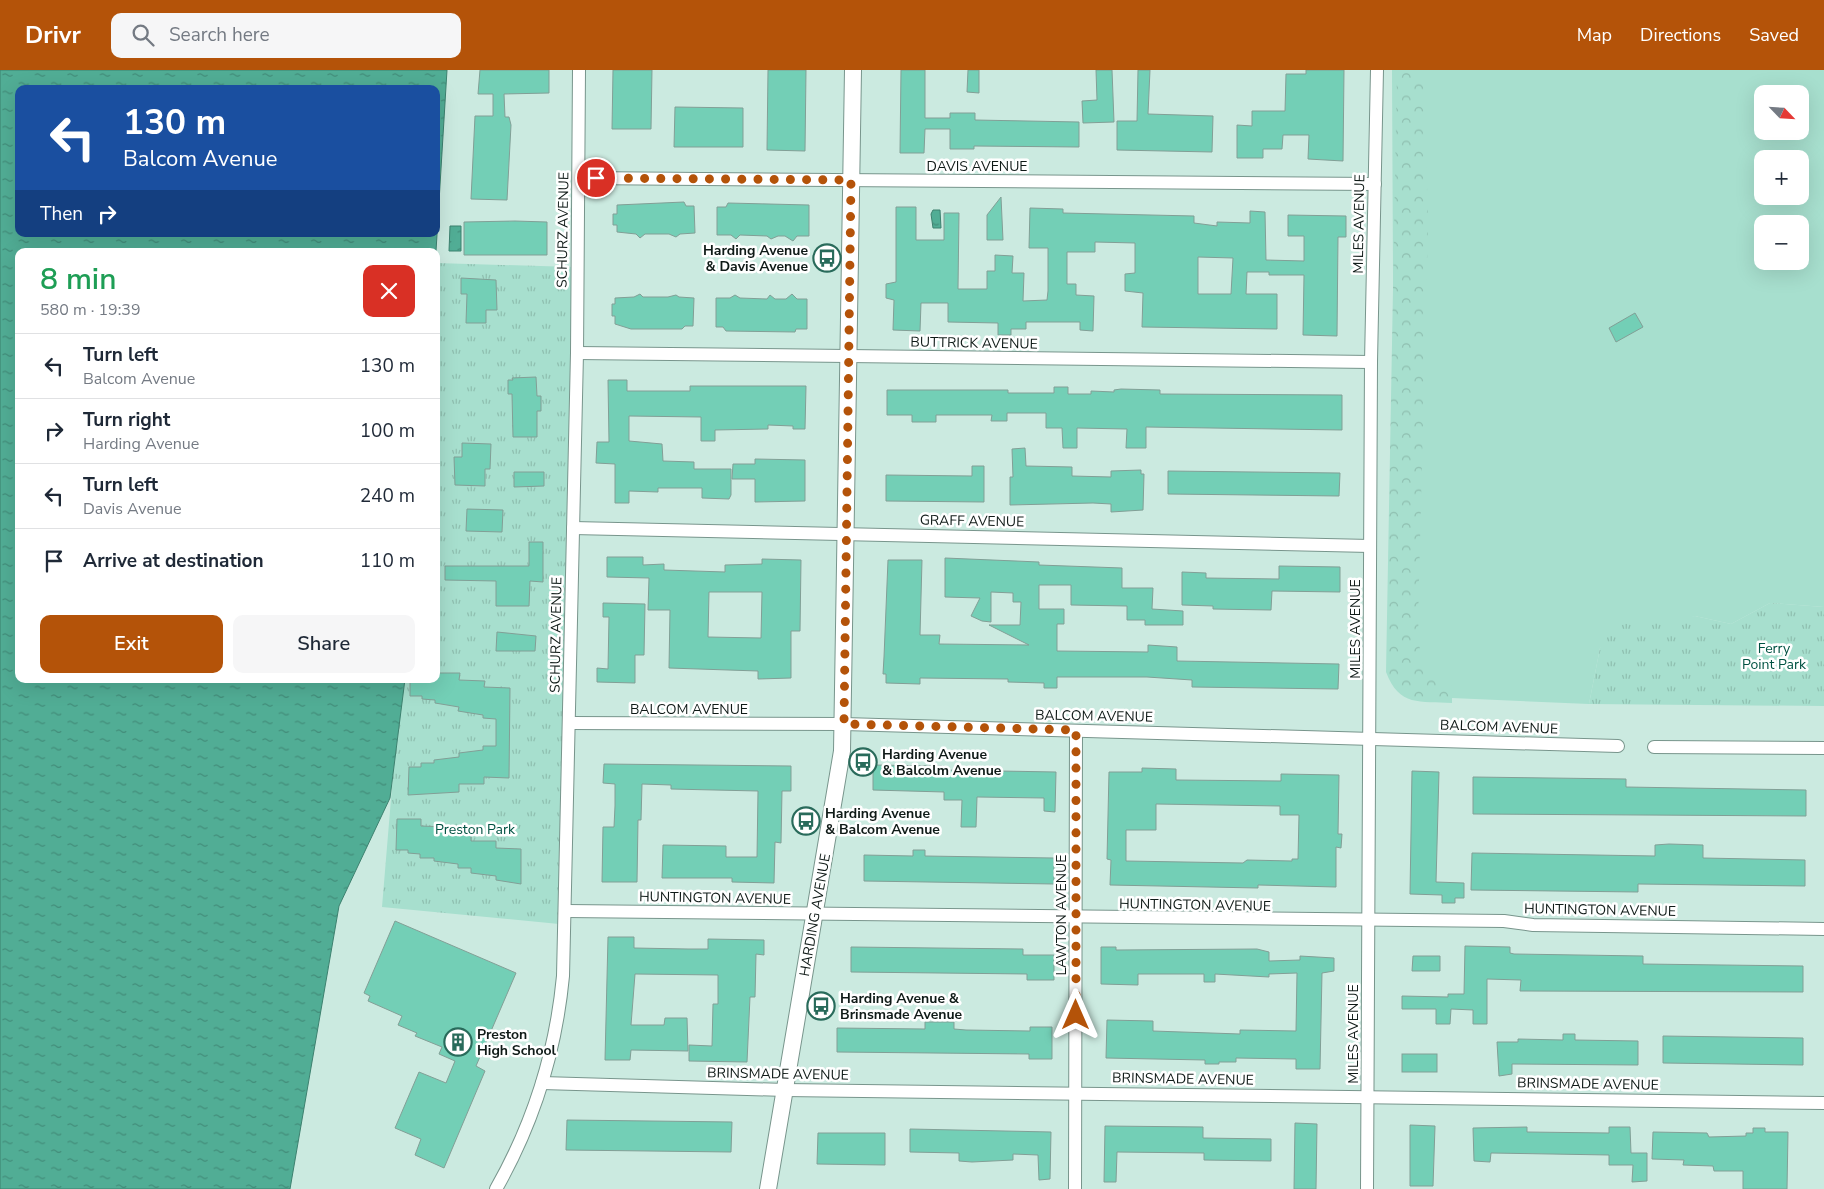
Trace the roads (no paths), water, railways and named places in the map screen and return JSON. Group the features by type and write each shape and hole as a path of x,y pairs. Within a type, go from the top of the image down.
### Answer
{"street":[{"name":"SCHURZ AVENUE","path":"496,1189 506,1171 542,1083 553,1046 561,998 566,911 570,723 577,353 579,70"},
{"name":"HARDING AVENUE","path":"768,1189 841,760 844,724 853,70"},
{"name":"MILES AVENUE","path":"1367,1189 1371,738 1371,362 1377,70"},
{"name":"DAVIS AVENUE","path":"578,178 1375,184"},
{"name":"BUTTRICK AVENUE","path":"577,353 1371,362"},
{"name":"GRAFF AVENUE","path":"573,528 1370,546"},
{"name":"BALCOM AVENUE","path":"570,723 844,724 1618,746"},
{"name":"LAWTON AVENUE","path":"1075,1189 1076,730"},
{"path":"1654,747 1824,748"},
{"name":"HUNTINGTON AVENUE","path":"566,911 1076,918 1504,921 1533,925 1824,929"},
{"name":"BRINSMADE AVENUE","path":"542,1083 785,1090 1824,1103"}],"water":[{"path":"0,70 447,70 440,185 440,85 15,85 15,237 437,237 436,248 15,248 15,683 404,683 390,798 339,906 290,1189 0,1189"},
{"path":"933,210 940,210 941,228 933,228 931,214"},
{"path":"450,226 461,226 461,251 449,251"}],"place":[{"name":"Harding Avenue & Davis Avenue","path":"827,258"},
{"name":"Harding Avenue & Balcolm Avenue","path":"863,762"},
{"name":"Harding Avenue & Balcom Avenue","path":"806,821"},
{"name":"Harding Avenue & Brinsmade Avenue","path":"821,1006"},
{"name":"Preston High School","path":"458,1042"}],"park label":[{"name":"Ferry Point Park","path":"1774,656"},
{"name":"Preston Park","path":"475,829"}]}
